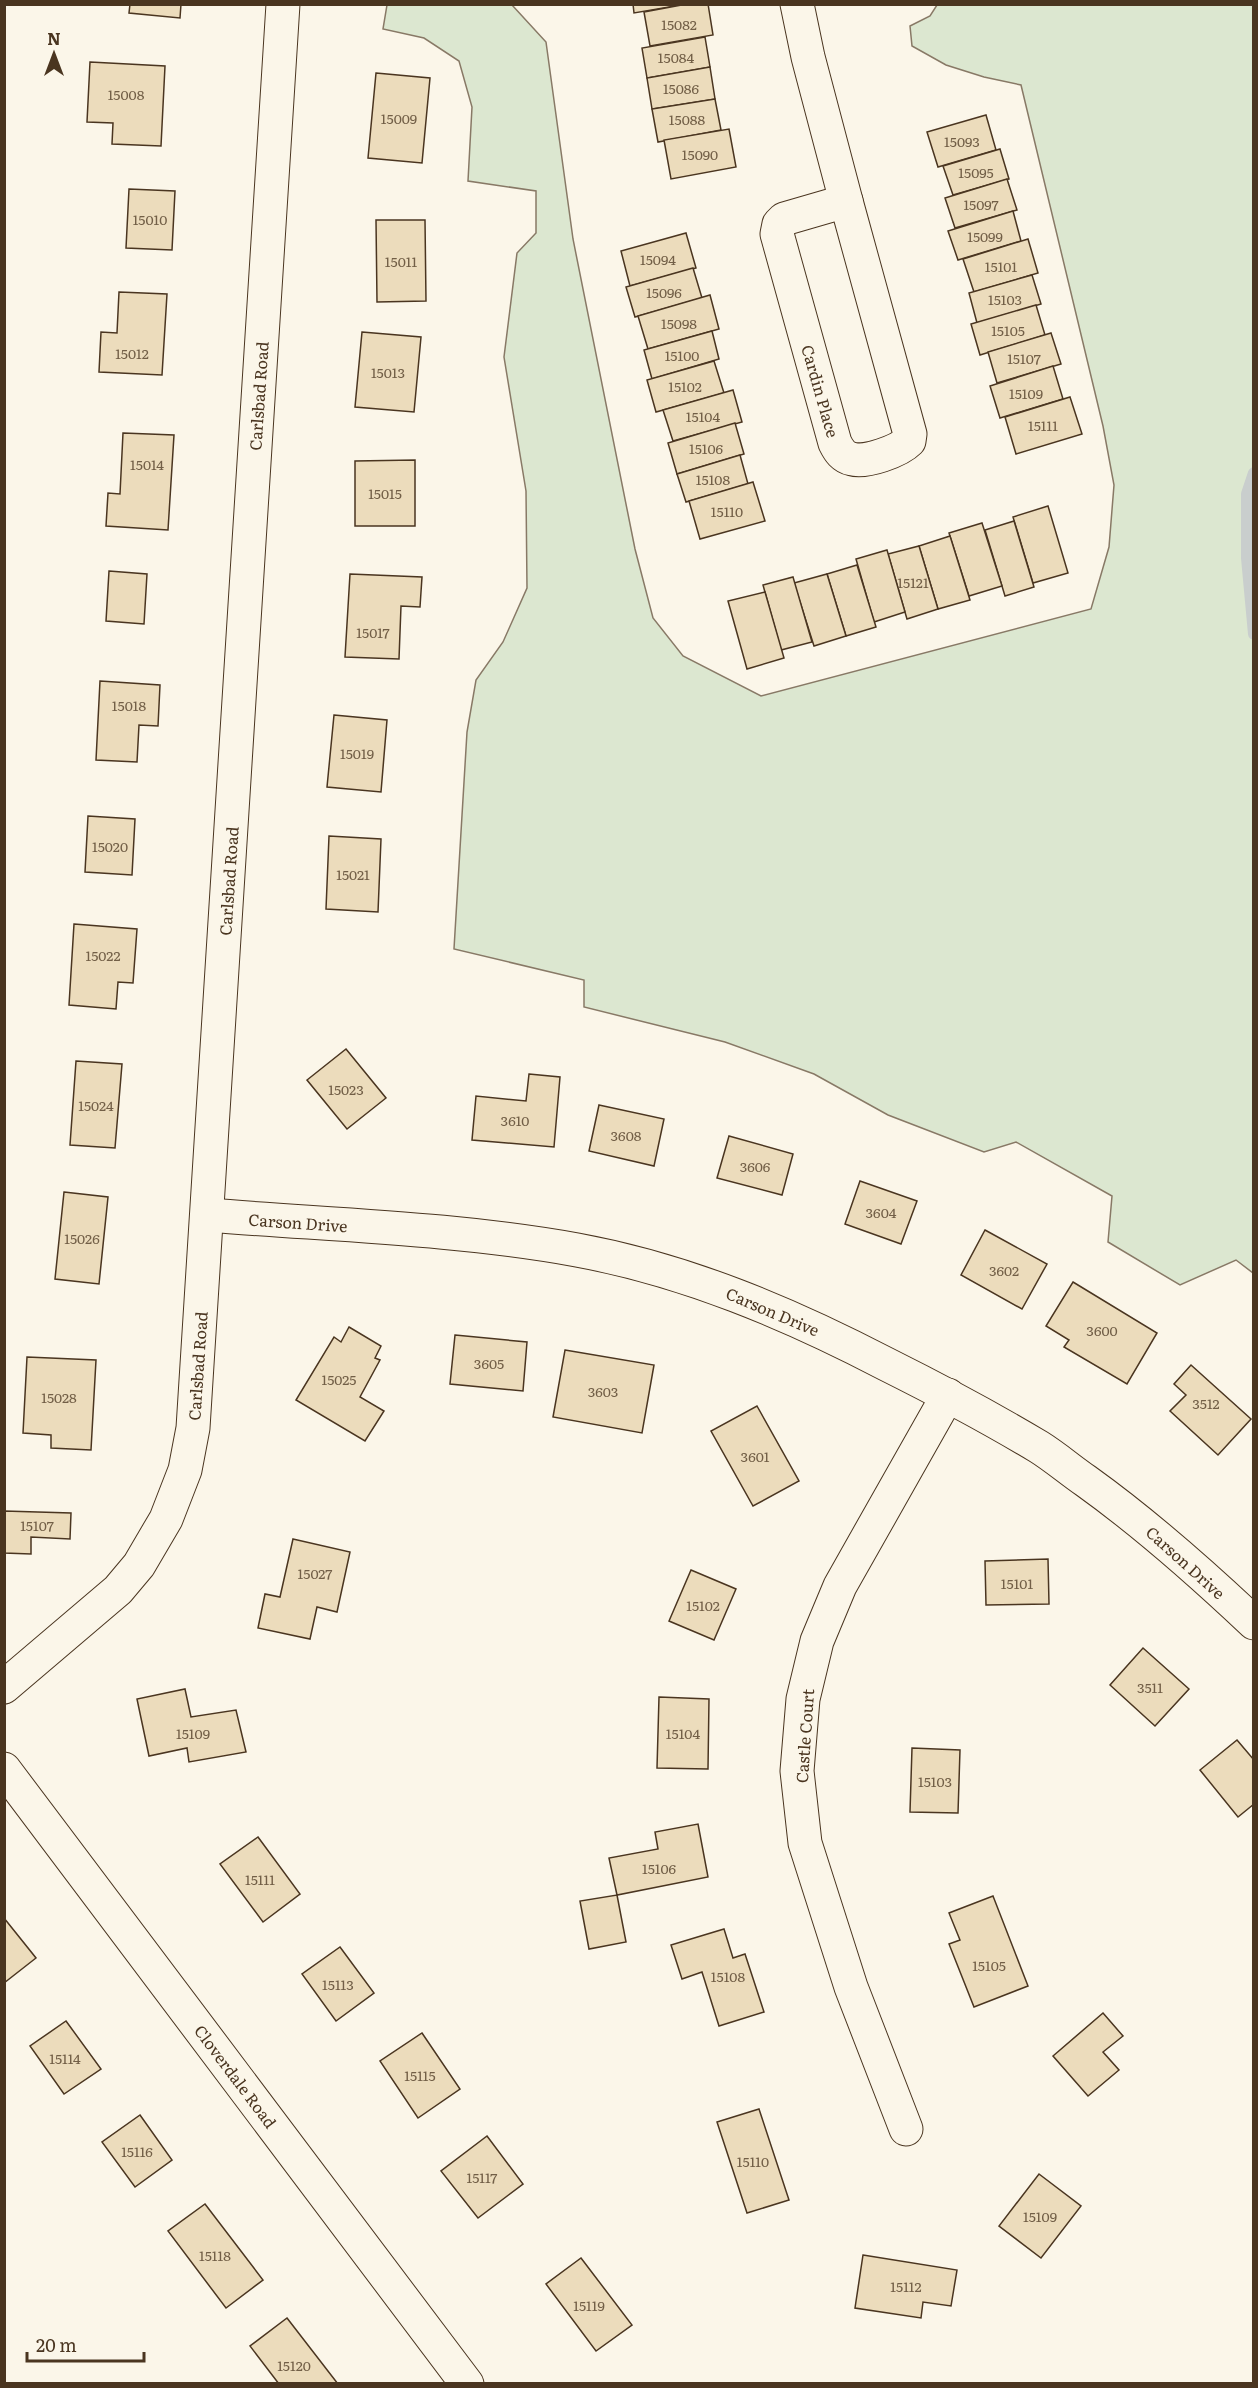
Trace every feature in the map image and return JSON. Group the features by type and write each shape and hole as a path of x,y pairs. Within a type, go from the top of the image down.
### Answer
{"street":[{"name":"Carlsbad Road","path":"4,1687 118,1590 139,1565 166,1519 185,1470 193,1428 283,4"},
{"name":"Cardin Place","path":"797,4 808,57 910,434 909,441 902,448 863,461 841,454 836,443 777,234 779,224 784,219 846,201"},
{"name":"Carson Drive","path":"208,1215 489,1237 579,1251 709,1285 837,1339 948,1395 1041,1448 1131,1513 1199,1570 1254,1623"},
{"name":"Castle Court","path":"906,2129 851,1987 805,1843 797,1771 803,1699 817,1641 840,1586 948,1395"},
{"name":"Cloverdale Road","path":"4,1769 467,2384"}],"green space":[{"path":"387,5 512,5 546,42 573,239 635,549 653,618 683,656 761,696 1091,609 1109,547 1114,485 1103,426 1021,85 984,77 946,65 912,46 910,26 930,16 937,5 1253,5 1253,1273 1236,1260 1180,1285 1108,1242 1112,1196 1016,1142 984,1152 888,1115 814,1074 725,1042 584,1007 584,980 454,949 467,732 476,680 503,642 527,588 526,491 504,357 517,253 536,233 536,191 468,181 472,107 459,61 424,38 383,29"}],"building":[{"path":"130,4 181,4 180,18 129,13"},
{"path":"633,4 687,4 634,13"},
{"path":"687,4 708,4 713,35 650,46 644,12"},
{"path":"705,37 710,67 647,78 642,48"},
{"path":"90,62 165,66 161,146 112,144 113,123 87,122"},
{"path":"710,67 715,99 652,109 647,78"},
{"path":"376,73 430,78 422,163 368,158"},
{"path":"715,99 721,130 658,142 652,109"},
{"path":"986,115 996,150 938,167 927,132"},
{"path":"729,129 736,167 671,179 664,140"},
{"path":"1000,149 1009,179 953,195 943,166"},
{"path":"1007,179 1017,210 955,228 945,198"},
{"path":"129,189 175,191 172,250 126,248"},
{"path":"1013,211 1021,241 958,260 948,231"},
{"path":"376,220 425,220 426,301 377,302"},
{"path":"686,233 696,268 630,286 621,251"},
{"path":"1028,239 1038,273 974,292 963,259"},
{"path":"693,268 702,298 635,317 626,287"},
{"path":"1032,275 1041,304 977,323 969,293"},
{"path":"119,292 167,294 162,375 99,372 101,332 117,333"},
{"path":"710,295 719,329 648,349 638,316"},
{"path":"1036,305 1045,335 980,355 971,324"},
{"path":"712,331 719,359 652,379 644,350"},
{"path":"362,332 421,337 414,412 355,407"},
{"path":"1051,333 1061,364 997,383 988,352"},
{"path":"714,361 724,393 656,412 647,380"},
{"path":"1053,366 1063,399 1000,418 990,386"},
{"path":"733,390 742,422 673,441 663,410"},
{"path":"1070,397 1082,434 1016,454 1005,417"},
{"path":"735,423 744,454 677,474 668,443"},
{"path":"123,433 174,435 168,530 106,526 108,493 120,494"},
{"path":"740,455 748,484 686,502 677,474"},
{"path":"415,460 415,526 355,526 355,461"},
{"path":"753,482 765,521 700,539 689,501"},
{"path":"1048,506 1068,573 1033,583 1013,517"},
{"path":"1014,521 1034,587 1005,596 985,530"},
{"path":"982,523 1002,586 969,596 949,533"},
{"path":"950,536 970,600 938,609 919,546"},
{"path":"919,546 938,609 907,619 888,554"},
{"path":"887,550 905,612 874,622 856,559"},
{"path":"857,565 876,627 846,636 827,574"},
{"path":"109,571 147,574 144,624 106,621"},
{"path":"350,574 422,577 420,607 401,606 399,659 345,657"},
{"path":"827,574 846,636 814,646 794,583"},
{"path":"793,577 812,642 781,650 763,585"},
{"path":"765,592 784,658 747,669 728,601"},
{"path":"100,681 160,685 158,726 139,725 137,762 96,760"},
{"path":"334,715 387,720 381,792 327,787"},
{"path":"88,816 135,819 132,875 85,872"},
{"path":"329,836 381,839 378,912 326,909"},
{"path":"74,924 137,929 133,983 118,982 116,1009 69,1005"},
{"path":"346,1049 386,1098 347,1129 307,1080"},
{"path":"76,1061 122,1064 115,1148 70,1145"},
{"path":"529,1074 560,1077 554,1147 472,1140 476,1096 526,1101"},
{"path":"599,1105 664,1119 654,1166 589,1151"},
{"path":"729,1136 793,1154 782,1195 717,1178"},
{"path":"860,1181 917,1201 901,1244 845,1224"},
{"path":"64,1192 108,1197 99,1284 55,1279"},
{"path":"985,1230 1047,1264 1022,1309 961,1275"},
{"path":"1073,1282 1157,1333 1127,1384 1064,1347 1069,1340 1046,1326"},
{"path":"349,1327 381,1346 375,1358 380,1360 360,1397 384,1411 365,1441 296,1400 334,1337 341,1342"},
{"path":"455,1335 527,1342 523,1391 450,1384"},
{"path":"565,1350 654,1365 642,1433 553,1417"},
{"path":"27,1357 96,1360 91,1450 51,1448 51,1435 23,1433"},
{"path":"1191,1365 1251,1419 1218,1455 1170,1411 1186,1395 1174,1384"},
{"path":"757,1406 799,1481 753,1506 711,1431"},
{"path":"4,1511 71,1513 70,1539 31,1537 31,1554 4,1553"},
{"path":"293,1539 350,1552 337,1612 317,1607 310,1639 258,1628 265,1594 280,1597"},
{"path":"1048,1559 1049,1604 986,1605 985,1561"},
{"path":"691,1570 736,1589 714,1640 669,1621"},
{"path":"1143,1648 1189,1689 1155,1726 1110,1685"},
{"path":"185,1689 191,1717 236,1710 246,1752 189,1762 187,1748 149,1756 137,1699"},
{"path":"659,1697 709,1699 708,1769 657,1768"},
{"path":"1237,1740 1254,1760 1254,1804 1238,1817 1200,1770"},
{"path":"912,1748 960,1750 958,1813 910,1812"},
{"path":"698,1824 708,1877 617,1895 609,1858 658,1849 655,1832"},
{"path":"258,1837 300,1894 263,1922 220,1864"},
{"path":"617,1895 626,1942 589,1949 580,1901"},
{"path":"993,1896 1028,1986 974,2007 949,1944 960,1940 949,1913"},
{"path":"4,1918 36,1958 4,1983"},
{"path":"724,1929 733,1958 745,1954 764,2012 719,2026 702,1972 682,1979 671,1945"},
{"path":"340,1947 374,1993 336,2021 302,1974"},
{"path":"1103,2013 1123,2036 1103,2052 1119,2070 1088,2096 1053,2056"},
{"path":"66,2021 101,2069 64,2094 30,2046"},
{"path":"422,2033 460,2089 418,2118 380,2061"},
{"path":"759,2109 789,2200 747,2213 717,2122"},
{"path":"140,2115 172,2160 135,2187 102,2142"},
{"path":"487,2136 523,2184 478,2218 441,2171"},
{"path":"1039,2174 1081,2206 1041,2258 999,2226"},
{"path":"205,2204 263,2280 226,2308 168,2231"},
{"path":"863,2255 957,2270 951,2306 923,2302 921,2318 855,2308"},
{"path":"581,2258 632,2325 596,2351 546,2284"},
{"path":"287,2318 338,2384 279,2384 250,2346"}],"waterway":[{"path":"1254,473 1247,494 1247,558 1254,634"}]}
